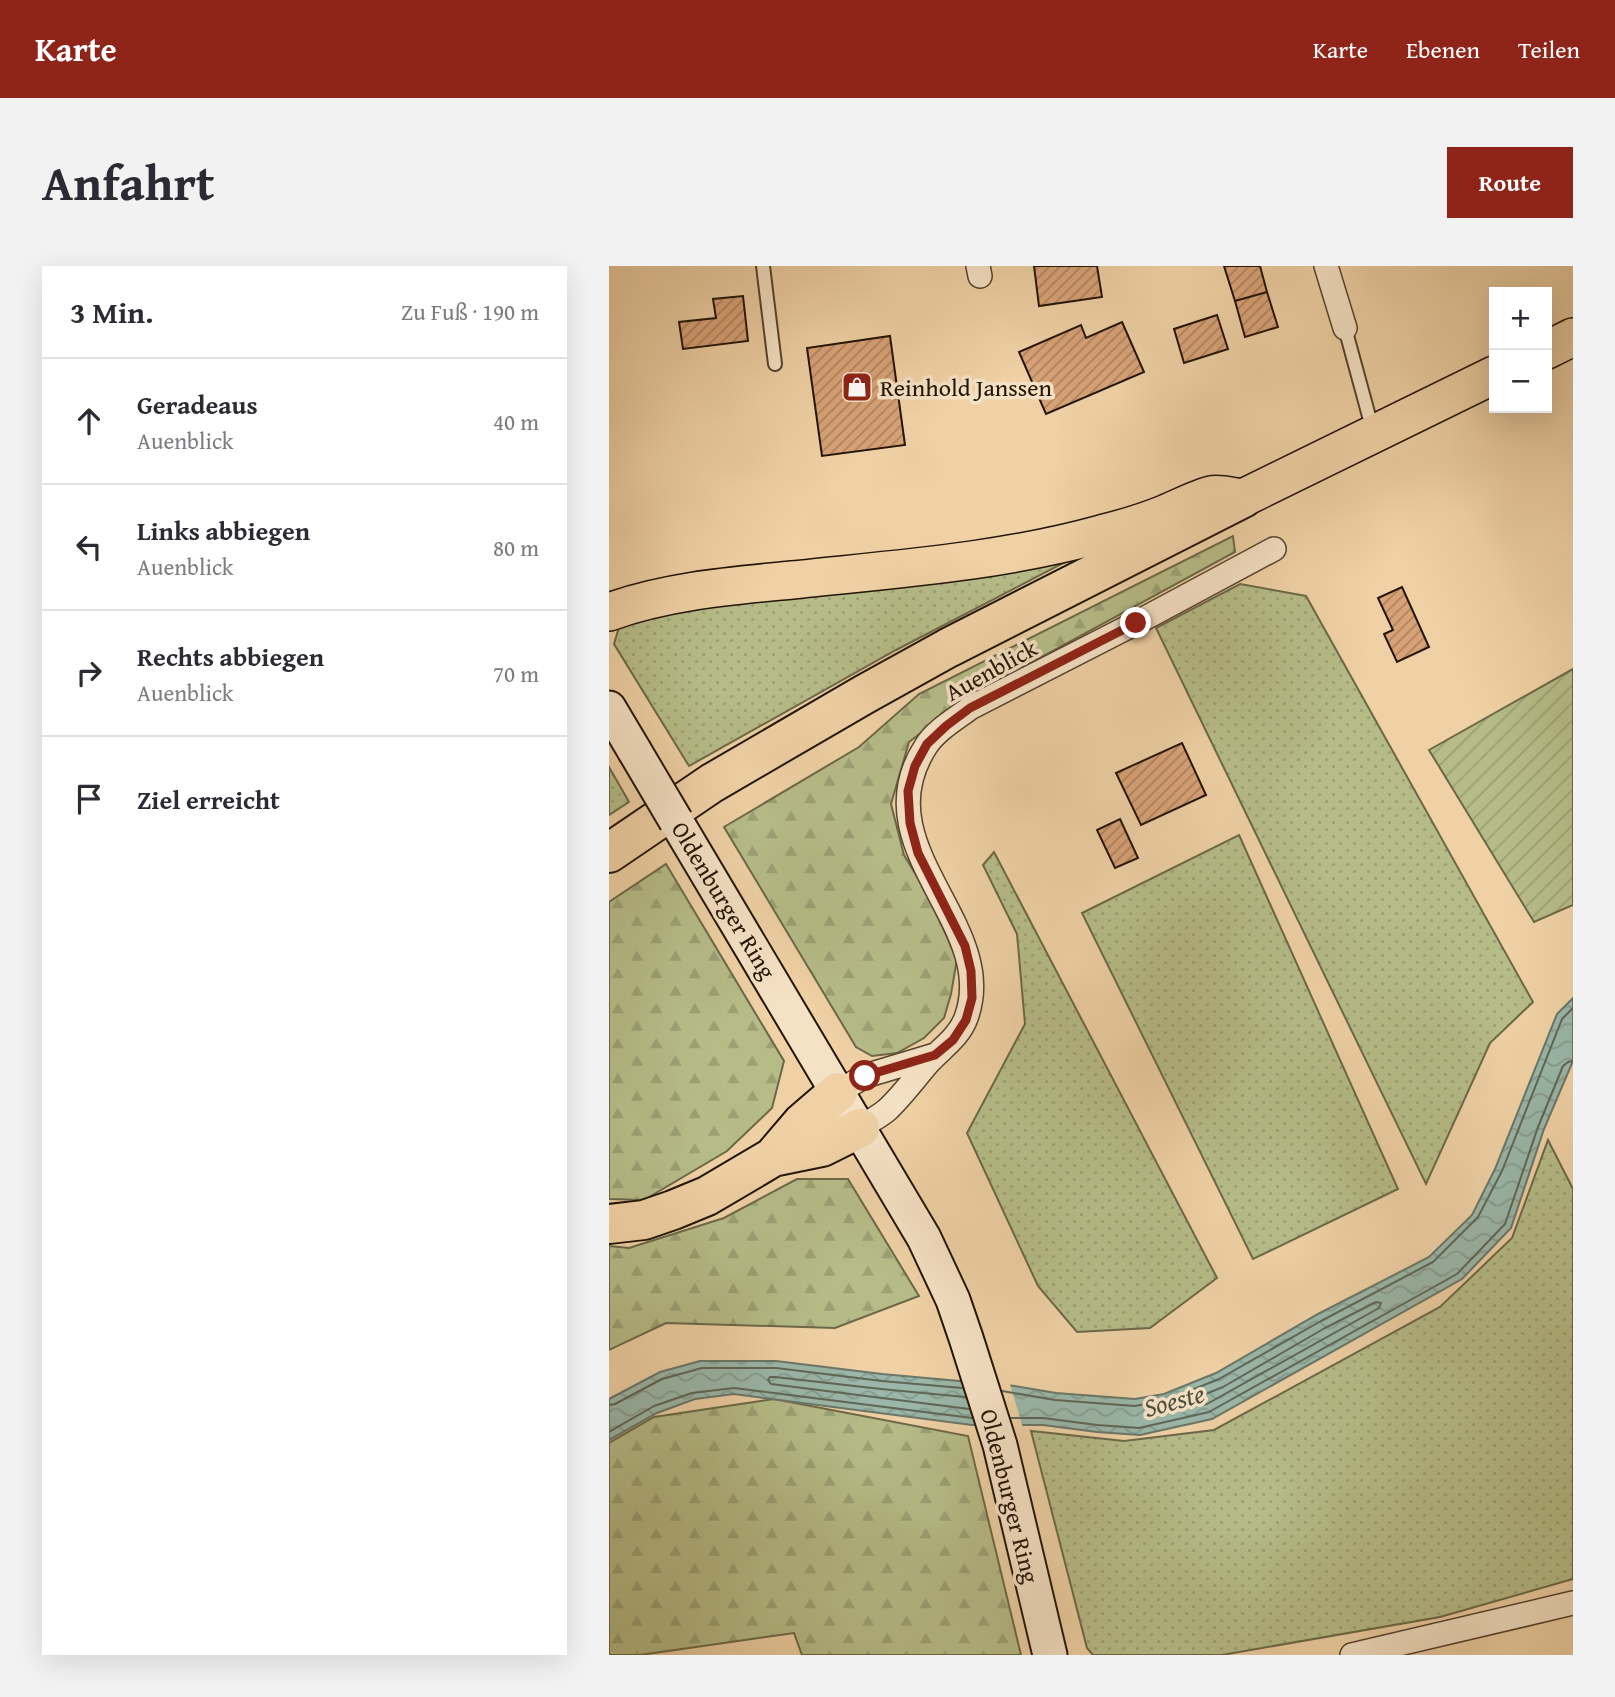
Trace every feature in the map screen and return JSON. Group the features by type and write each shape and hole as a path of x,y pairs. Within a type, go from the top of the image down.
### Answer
{"highway":[{"path":"609,853 712,783 865,694 948,648 1243,498"},
{"path":"609,1224 644,1220 707,1196 773,1157 802,1123 838,1092"},
{"path":"773,1157 822,1147 860,1128"}],"main road":[{"path":"1552,348 1573,337"},
{"path":"609,611 670,595 748,584 1011,555 1114,531 1212,495 1243,498 1489,378"},
{"name":"Oldenburger Ring","path":"609,708 924,1238 953,1300 1000,1445 1050,1655"}],"street":[{"path":"1326,266 1345,328"},
{"name":"Auenblick","path":"860,1128 886,1111 935,1055 953,1040 966,1020 972,998 971,971 965,946 918,853 910,823 908,791 915,766 927,744 970,708 1274,549"},
{"name":"Auenblick","path":"838,1092 865,1076 935,1055"},
{"path":"1352,1655 1573,1603"}],"lane":[{"path":"762,266 775,364"},
{"path":"1345,328 1374,434"}],"green space":[{"path":"1233,536 1235,552 964,699 909,742 891,804 904,855 936,908 957,959 951,994 944,1018 924,1038 897,1053 872,1056 856,1047 724,827 859,747 919,694"},
{"path":"1067,561 896,650 689,766 614,644 619,627 667,610"},
{"path":"1240,584 1306,596 1533,1002 1490,1043 1426,1184 1156,628"},
{"path":"1573,669 1573,905 1534,922 1429,750"},
{"path":"609,767 629,802 609,815"},
{"path":"1239,835 1398,1189 1253,1259 1082,913"},
{"path":"994,852 1217,1278 1150,1328 1077,1332 1038,1286 967,1133 1025,1024 1017,934 983,865"},
{"path":"666,864 784,1061 772,1108 727,1151 644,1200 609,1199 609,902"},
{"path":"1548,1140 1573,1189 1573,1579 1440,1617 1222,1655 1093,1655 1087,1648 1031,1431 1124,1441 1214,1430 1440,1307 1512,1238"},
{"path":"797,1179 848,1179 919,1296 835,1328 666,1323 609,1350 609,1246 629,1248 724,1218"},
{"path":"774,1399 968,1436 1021,1655 802,1655 794,1633 640,1655 609,1655 609,1443 654,1417"}],"water":[{"name":"Soeste","path":"1573,998 1573,1061 1544,1129 1511,1228 1462,1279 1212,1419 1140,1435 1043,1425 972,1425 734,1394 695,1399 657,1413 609,1440 609,1399 660,1372 700,1361 776,1361 1015,1386 1056,1393 1135,1399 1164,1394 1216,1373 1318,1314 1429,1257 1472,1215 1495,1169 1557,1014"}],"pier":[{"path":"960,1377 1009,1381 1023,1428 977,1429"}],"building":[{"path":"1034,266 1097,266 1102,297 1039,306"},
{"path":"1224,266 1260,266 1267,292 1235,301"},
{"path":"1267,292 1278,327 1245,337 1235,301"},
{"path":"743,296 748,341 683,349 679,322 716,318 713,299"},
{"path":"1217,315 1228,349 1184,363 1174,329"},
{"path":"1122,322 1144,372 1046,414 1019,352 1081,325 1086,338"},
{"path":"890,336 905,445 822,456 807,348"},
{"path":"1402,587 1429,647 1397,662 1384,634 1393,630 1378,598"},
{"path":"1182,743 1206,795 1141,825 1116,773"},
{"path":"1120,819 1138,858 1115,868 1097,830"}],"place":[{"name":"Reinhold Janssen","path":"857,387"}],"route":[{"path":"865,1076 935,1055 953,1040 966,1020 972,998 971,971 965,946 918,853 910,823 908,791 915,766 927,744 970,708 1136,623"}]}
